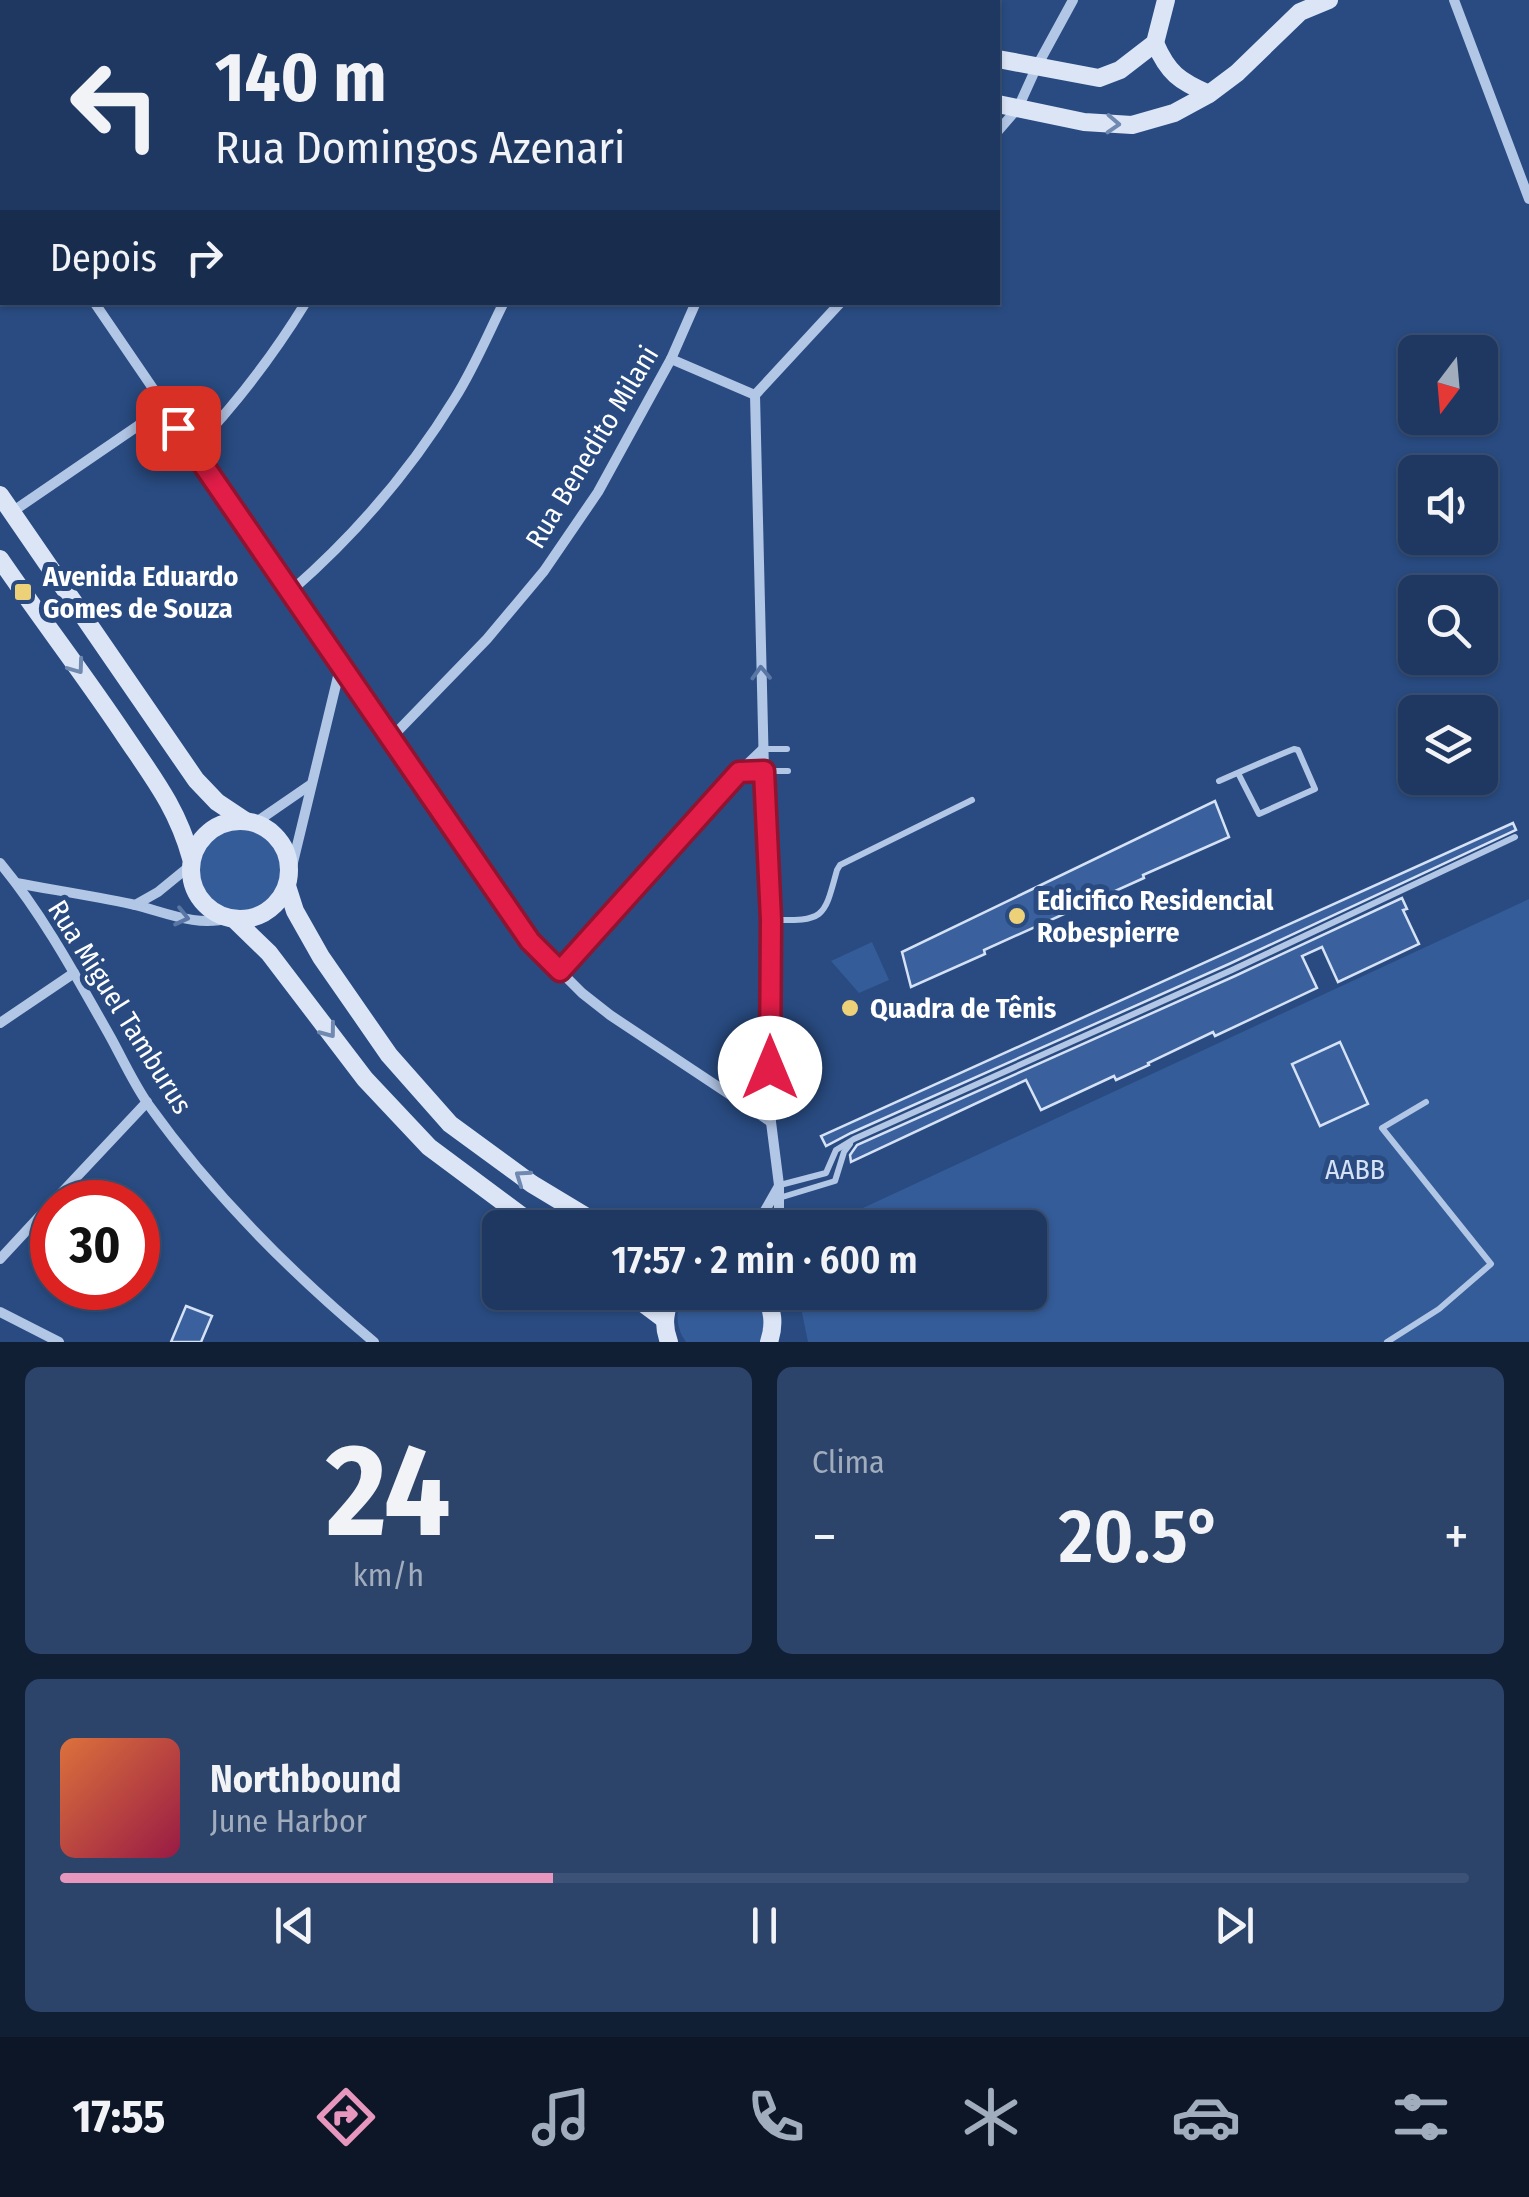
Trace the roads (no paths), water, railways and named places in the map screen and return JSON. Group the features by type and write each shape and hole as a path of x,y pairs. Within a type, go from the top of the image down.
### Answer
{"street":[{"path":"1000,129 1018,108 1073,0"},
{"path":"1166,0 1155,44 1165,66 1178,79 1208,94"},
{"path":"1000,104 1084,122 1132,125 1174,113 1237,73 1300,12 1329,0"},
{"path":"1454,0 1529,199"},
{"path":"1000,58 1098,78 1120,70 1155,44"},
{"path":"96,305 530,941 610,1015 770,1122"},
{"path":"192,449 225,415 274,353 304,305"},
{"path":"291,592 393,486 456,398 502,305"},
{"name":"Rua Benedito Milani","path":"391,738 487,640 544,571 598,492 671,359 695,305"},
{"path":"779,1210 770,1122 771,920 754,395 838,305"},
{"path":"671,359 754,395"},
{"path":"12,512 164,408"},
{"path":"0,495 196,780 217,802 274,834 284,847 295,911 321,957 390,1055 450,1124 532,1184 575,1210"},
{"path":"0,558 170,802 183,829 191,862"},
{"path":"16,882 208,922 256,917 275,905 288,883 341,664"},
{"path":"102,702 130,684"},
{"path":"560,971 763,749"},
{"path":"739,772 764,771"},
{"path":"311,785 250,822 226,822 210,830 198,842 191,862 195,891 204,904 232,918 270,954 365,1079 429,1147 514,1210"},
{"path":"135,905 158,892 191,862"},
{"name":"Rua Miguel Tamburus","path":"0,863 74,973 147,1102 238,1217 317,1294 374,1342"},
{"path":"0,1023 74,973"},
{"path":"74,1180 147,1102"},
{"path":"429,1147 450,1124"},
{"path":"765,1210 779,1185"},
{"path":"0,1260 30,1228"},
{"path":"644,1310 666,1334"},
{"path":"769,1342 771,1310"},
{"path":"773,1310 782,1342"},
{"path":"0,1312 59,1342"}],"lane":[{"path":"1219,781 1294,748 1314,790 1260,814 1238,773"},
{"path":"763,749 788,749"},
{"path":"764,771 788,771"},
{"path":"771,920 820,914 827,906 840,865 972,800"},
{"path":"779,1185 826,1174 836,1150 854,1139 1232,970 1516,837"},
{"path":"1388,1342 1439,1309 1491,1264 1382,1128 1426,1102"},
{"path":"779,1198 835,1181 844,1152 854,1139"}],"place":[{"name":"Avenida Eduardo Gomes de Souza","path":"23,592"},
{"name":"Edicifico Residencial Robespierre","path":"1017,916"},
{"name":"Quadra de Tênis","path":"850,1008"}],"park label":[{"name":"AABB","path":"1355,1169"}]}
